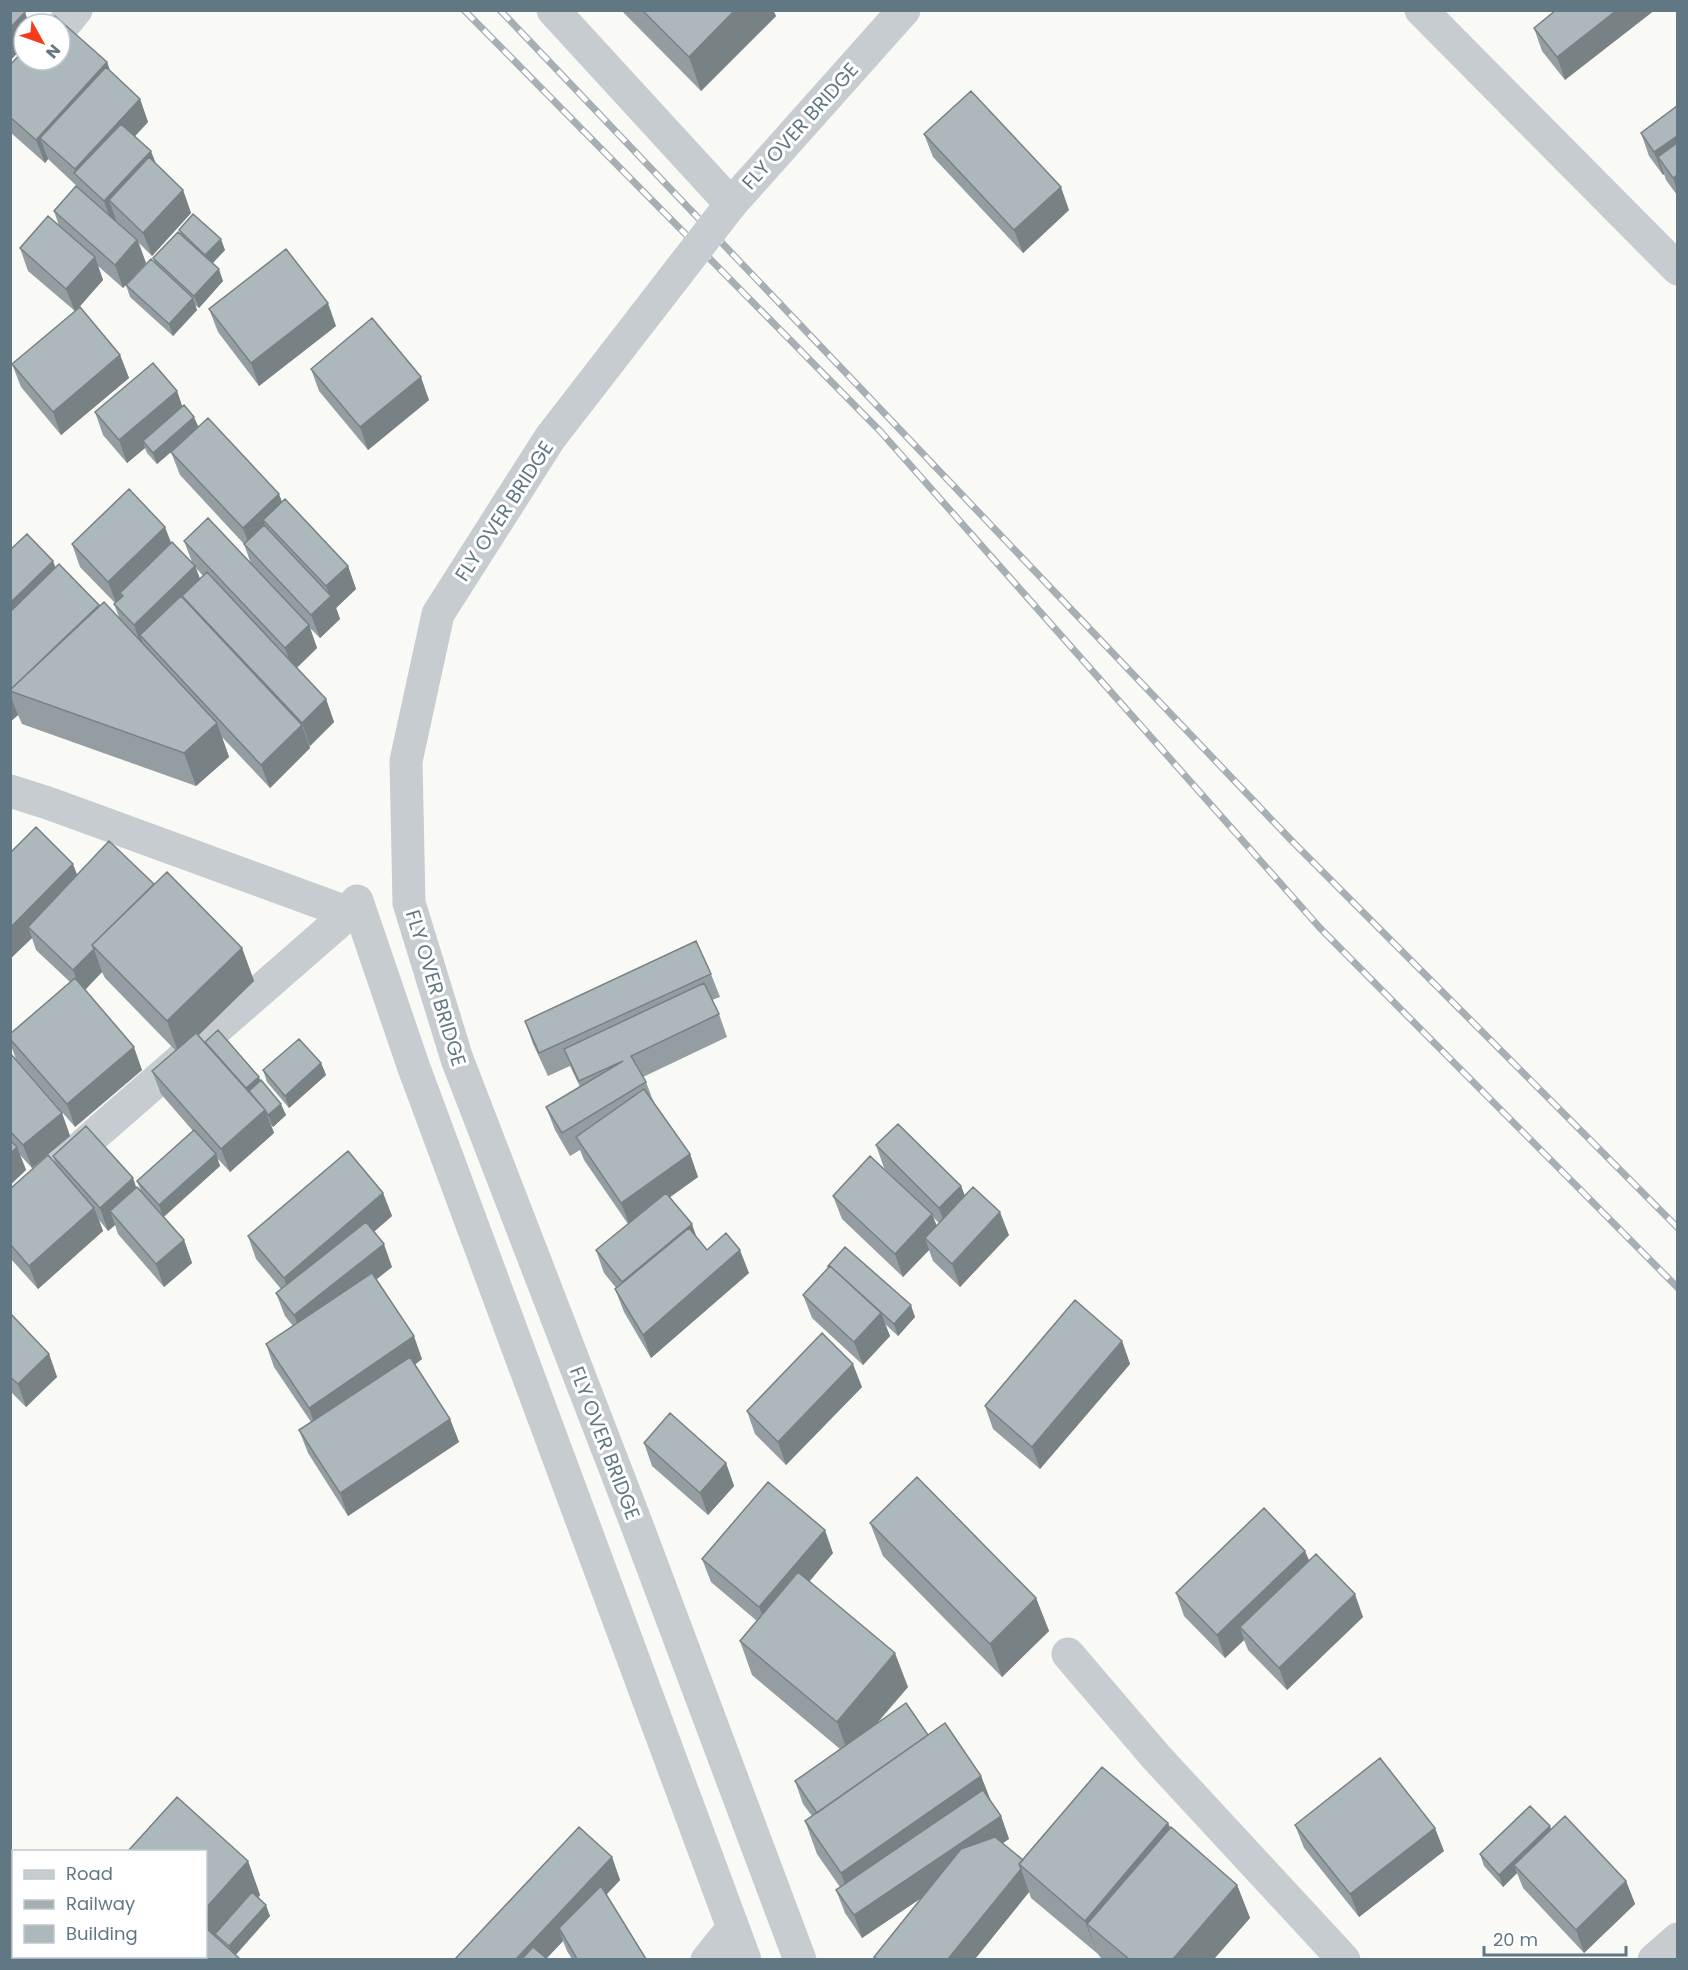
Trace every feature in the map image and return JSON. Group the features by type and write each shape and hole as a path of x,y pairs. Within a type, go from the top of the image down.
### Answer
{"street":[{"path":"553,10 731,204"},
{"name":"FLY OVER BRIDGE","path":"800,1959 635,1520 457,1059 409,903 406,761 438,614 550,438 731,204 904,10"},
{"path":"1421,10 1677,269"},
{"path":"10,791 350,913"},
{"path":"10,1211 350,913 357,901 418,1079 745,1959"},
{"path":"1068,1654 1157,1758 1344,1959"},
{"path":"707,1959 733,1928"},
{"path":"1654,1959 1677,1939"}],"building":[{"path":"10,10 23,10 25,12 12,12 10,28"},
{"path":"642,10 735,10 689,57"},
{"path":"1556,10 1617,10 1557,57 1534,28"},
{"path":"72,31 107,62 36,140 10,117 10,65 12,63 12,72 72,72"},
{"path":"106,67 140,99 75,169 40,138"},
{"path":"971,91 1061,187 1014,230 924,134"},
{"path":"1677,106 1677,136 1654,152 1641,133"},
{"path":"121,124 151,151 104,201 74,173"},
{"path":"1677,143 1677,175 1673,178 1658,157"},
{"path":"149,157 183,190 143,233 109,200"},
{"path":"76,186 137,240 115,265 54,211"},
{"path":"193,214 221,239 205,255 179,230"},
{"path":"48,216 95,257 66,289 20,248"},
{"path":"178,232 219,269 194,296 153,258"},
{"path":"286,249 328,303 251,363 209,309"},
{"path":"151,259 193,298 169,324 126,285"},
{"path":"80,307 120,355 53,412 12,364"},
{"path":"372,318 421,377 360,427 311,369"},
{"path":"153,363 177,391 119,440 95,412"},
{"path":"184,405 194,417 153,453 143,441"},
{"path":"208,418 279,494 243,528 171,452"},
{"path":"129,489 165,527 108,582 72,544"},
{"path":"285,499 348,566 326,586 263,520"},
{"path":"208,518 309,625 285,648 184,541"},
{"path":"264,525 331,596 311,615 244,544"},
{"path":"27,534 53,561 10,603 10,550"},
{"path":"172,542 195,566 134,625 114,604 123,596 120,593"},
{"path":"59,564 99,605 10,690 10,612"},
{"path":"207,572 326,699 302,723 182,596"},
{"path":"181,596 302,725 261,765 140,635"},
{"path":"104,602 217,723 184,753 10,691"},
{"path":"36,827 73,864 10,928 10,853"},
{"path":"109,841 154,884 92,945 94,949 73,970 28,927"},
{"path":"167,872 242,948 167,1021 92,945"},
{"path":"696,941 711,974 539,1053 525,1021"},
{"path":"75,978 134,1047 67,1104 10,1039 10,1034"},
{"path":"704,983 719,1014 631,1056 646,1082 562,1133 546,1107 623,1061 579,1081 564,1049"},
{"path":"218,1030 259,1077 246,1088 205,1042"},
{"path":"196,1033 265,1110 221,1149 152,1071"},
{"path":"299,1039 321,1063 285,1096 263,1070"},
{"path":"10,1053 62,1113 23,1145 10,1131"},
{"path":"261,1080 281,1104 268,1115 249,1091"},
{"path":"644,1089 690,1154 621,1203 576,1137"},
{"path":"898,1124 961,1186 939,1208 876,1145"},
{"path":"86,1126 133,1178 100,1208 53,1156"},
{"path":"194,1130 216,1154 159,1205 137,1181"},
{"path":"10,1140 17,1147 10,1154"},
{"path":"348,1151 383,1193 284,1278 248,1236"},
{"path":"48,1155 94,1208 29,1266 10,1244 10,1189"},
{"path":"870,1156 932,1214 895,1254 833,1196"},
{"path":"137,1187 184,1240 156,1264 110,1211"},
{"path":"973,1187 1000,1212 952,1264 925,1238"},
{"path":"666,1193 692,1224 622,1282 596,1250"},
{"path":"366,1222 384,1244 294,1315 276,1293"},
{"path":"689,1228 707,1250 726,1233 740,1250 643,1335 615,1289"},
{"path":"845,1247 911,1305 894,1324 828,1266"},
{"path":"830,1266 881,1313 854,1342 803,1295"},
{"path":"372,1273 414,1336 309,1408 266,1344"},
{"path":"1075,1300 1122,1341 1032,1447 985,1406"},
{"path":"10,1313 49,1354 18,1384 10,1377"},
{"path":"822,1333 853,1364 778,1442 747,1411"},
{"path":"410,1357 450,1419 340,1493 299,1430"},
{"path":"670,1413 726,1463 700,1493 644,1443"},
{"path":"917,1477 1036,1598 990,1644 870,1523"},
{"path":"768,1482 825,1530 759,1607 702,1559"},
{"path":"1264,1508 1305,1551 1217,1635 1176,1593"},
{"path":"1316,1554 1355,1594 1279,1668 1240,1627"},
{"path":"798,1572 895,1653 837,1722 740,1641"},
{"path":"906,1703 928,1735 817,1813 795,1781"},
{"path":"945,1723 981,1776 841,1873 805,1821"},
{"path":"1380,1758 1435,1828 1350,1894 1295,1825"},
{"path":"1102,1767 1168,1823 1085,1921 1019,1864"},
{"path":"983,1790 1001,1816 854,1915 836,1890"},
{"path":"177,1797 248,1861 207,1907 207,1850 129,1850"},
{"path":"1530,1806 1550,1826 1499,1875 1480,1854"},
{"path":"1565,1816 1626,1881 1576,1930 1514,1865"},
{"path":"579,1827 612,1857 516,1959 455,1959"},
{"path":"1171,1827 1237,1885 1173,1959 1129,1959 1087,1924"},
{"path":"995,1837 1023,1860 1019,1864 1021,1869 948,1959 877,1959 874,1957 961,1849"},
{"path":"601,1886 646,1959 577,1959 559,1928"},
{"path":"252,1892 266,1905 229,1946 215,1934"},
{"path":"207,1929 240,1959 168,1959 207,1958"},
{"path":"533,1947 547,1959 522,1959"},
{"path":"30,1958 160,1958 159,1959"}],"railway":[{"path":"464,10 880,431 1320,928 1678,1288"},
{"path":"500,10 1291,840 1678,1228"}]}
